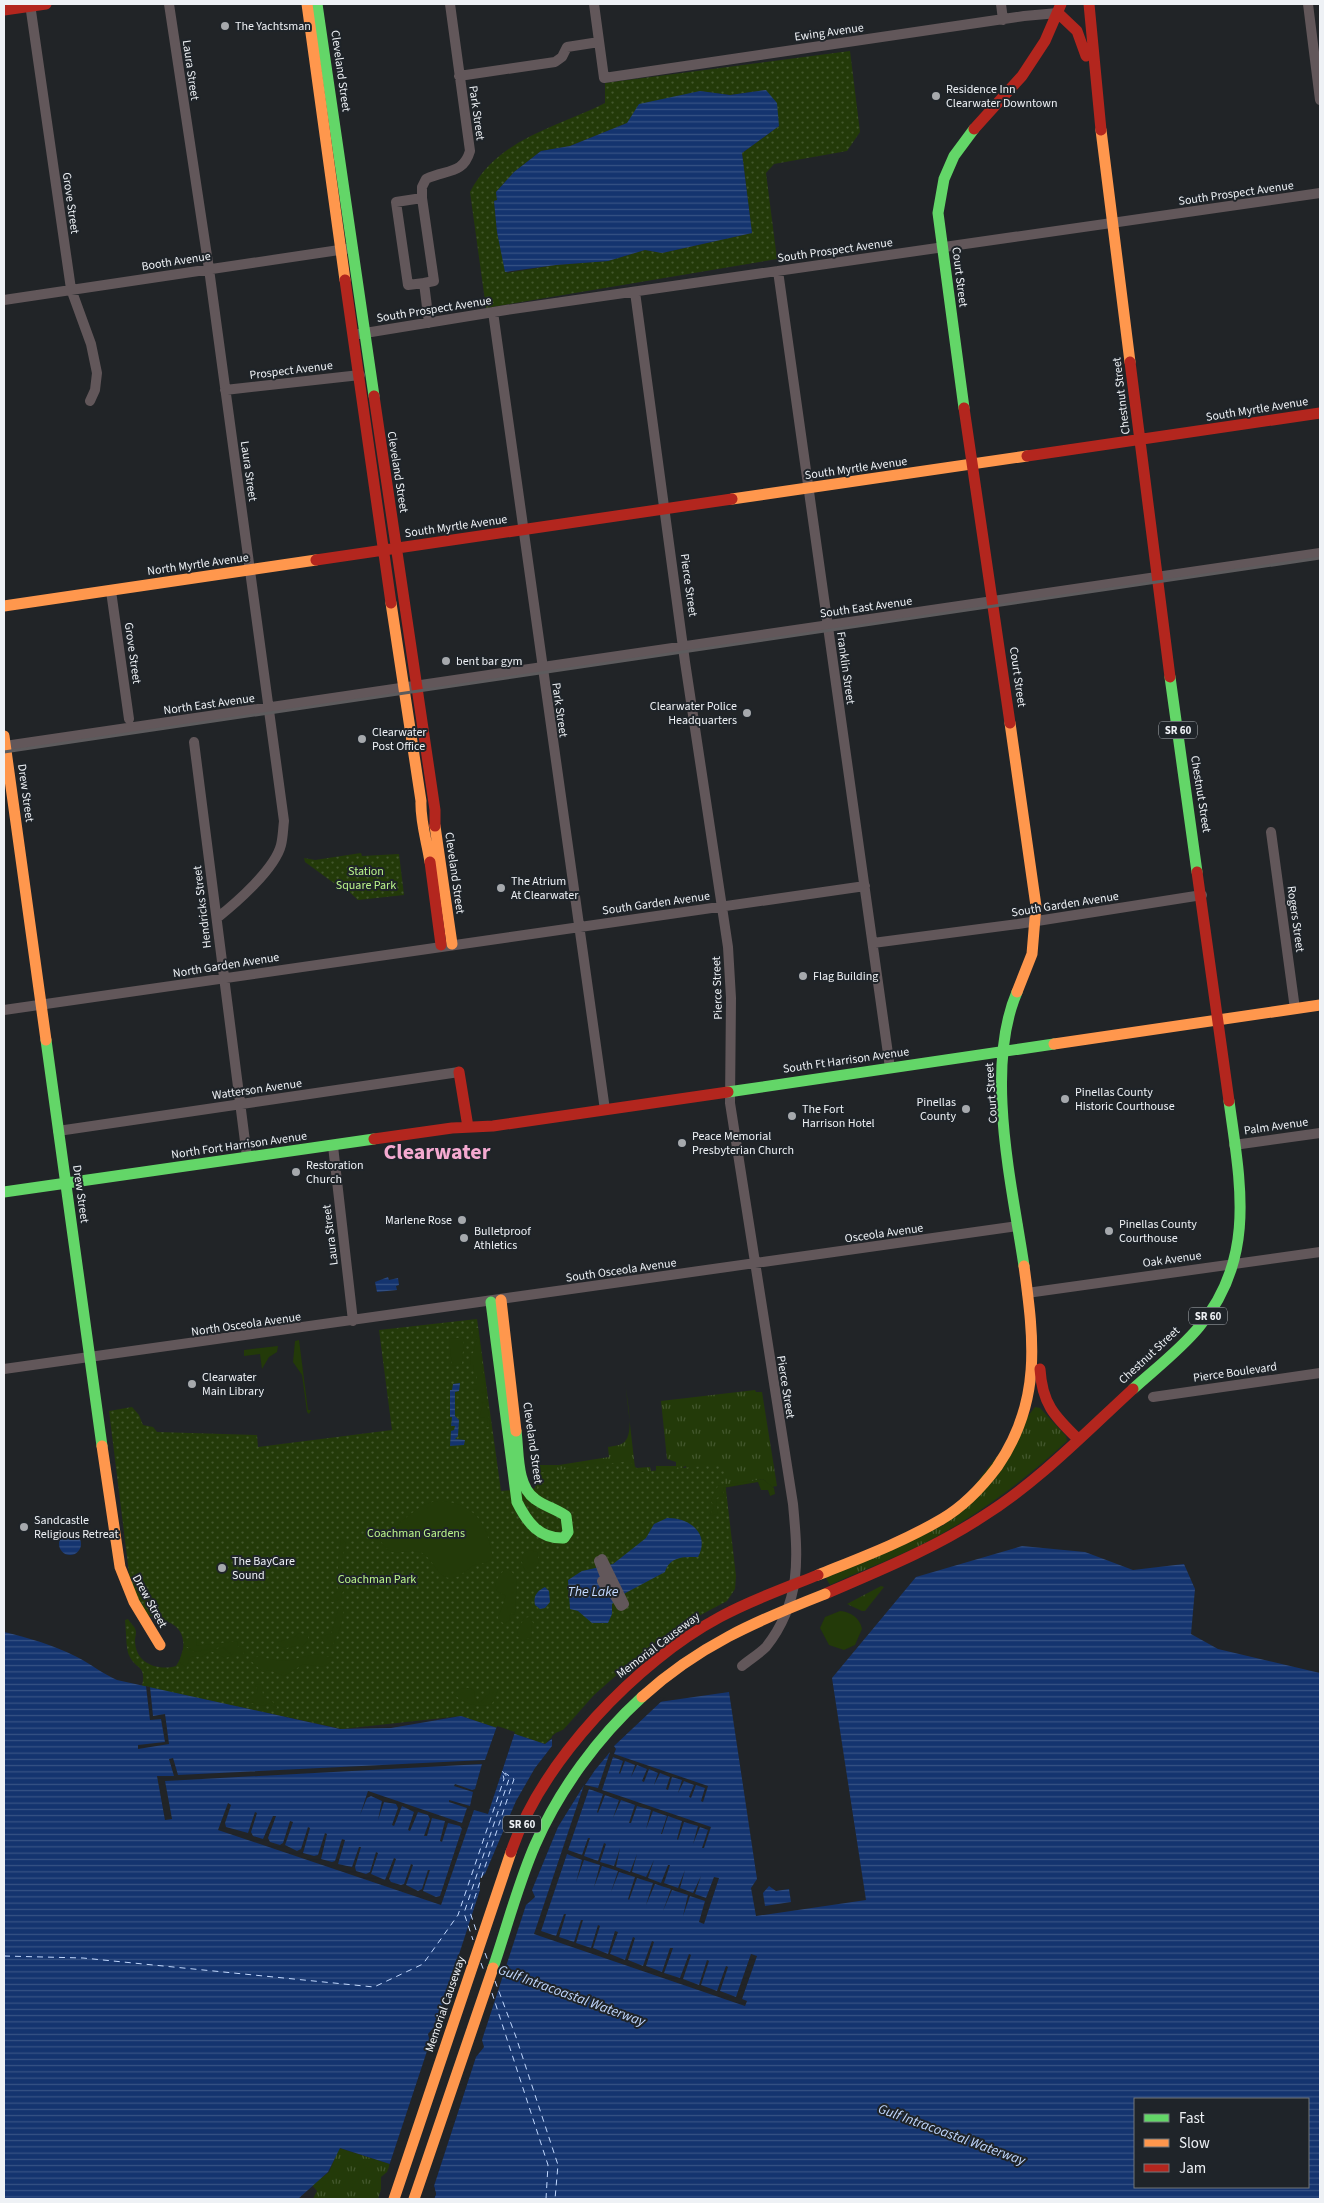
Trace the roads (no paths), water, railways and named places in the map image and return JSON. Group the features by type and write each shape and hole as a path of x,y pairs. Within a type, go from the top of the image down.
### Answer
{"main road":[{"path":"4,10 46,4"},
{"path":"307,4 347,249"},
{"name":"Cleveland Street","path":"317,4 359,334 396,549 435,810 446,945"},
{"name":"Chestnut Street","path":"1078,1439 1199,1327 1218,1299 1233,1263 1239,1238 1242,1212 1113,224 1098,104 1089,4"},
{"path":"1059,8 1082,38 1098,104"},
{"name":"Court Street","path":"1031,1389 1034,1367 1003,1097 1002,1050 1009,1014 1031,956 1036,921 1035,890 938,213 940,191 948,168 963,142 1022,76 1045,41 1059,8"},
{"path":"1022,76 1037,67 1062,32 1070,28 1076,28"},
{"name":"Cleveland Street","path":"359,334 360,375 383,551 421,801 420,816 425,828 446,945"},
{"name":"South Myrtle Avenue","path":"396,549 1320,413"},
{"name":"North Myrtle Avenue","path":"4,606 396,549"},
{"name":"Drew Street","path":"4,741 122,1577 143,1620 160,1645"},
{"name":"South Ft Harrison Avenue","path":"473,1127 729,1092 1002,1050 1320,1005"},
{"path":"459,1072 473,1127"},
{"name":"North Fort Harrison Avenue","path":"4,1192 473,1127"},
{"path":"1027,1293 1036,1313 1043,1398 1050,1412 1078,1439"},
{"name":"Cleveland Street","path":"496,1301 522,1478 526,1492 538,1502 559,1510 566,1516 568,1532 564,1538 548,1538 535,1529 527,1520 517,1502 514,1491 496,1301"},
{"name":"Memorial Causeway","path":"394,2199 516,1838 542,1786 576,1739 614,1696 660,1657 708,1624 744,1605 933,1525 961,1506 982,1485 1010,1449 1024,1416 1031,1389"},
{"name":"SR 60","path":"414,2199 525,1872 547,1819 577,1770 612,1728 672,1672 717,1641 918,1552 961,1530 1019,1489 1078,1439"},
{"path":"527,1520 538,1502"}],"street":[{"name":"Laura Street","path":"169,4 209,269 284,821 281,846 264,873 241,898 217,918"},
{"name":"Park Street","path":"422,198 422,187 426,179 458,169 466,163 470,150 450,4"},
{"path":"459,76 555,62 562,57 567,47 599,42 594,4"},
{"path":"1001,4 1003,20"},
{"path":"1308,4 1320,100"},
{"name":"Grove Street","path":"30,5 71,290 91,344 97,373 95,390 90,401"},
{"name":"Ewing Avenue","path":"599,42 604,78 1003,20 1059,8"},
{"name":"South Prospect Avenue","path":"359,334 493,312 1320,193"},
{"path":"422,198 434,281 424,283 408,285 396,202 422,198"},
{"name":"Booth Avenue","path":"4,300 347,249"},
{"name":"Franklin Street","path":"778,271 890,1068"},
{"path":"424,283 429,323"},
{"name":"Pierce Street","path":"635,292 722,906 731,998 729,1092 754,1264 793,1504 797,1556 792,1599 782,1623 764,1648 742,1666"},
{"name":"Park Street","path":"493,312 604,1110"},
{"name":"Prospect Avenue","path":"225,390 360,375"},
{"name":"South East Avenue","path":"416,686 1320,554"},
{"name":"Grove Street","path":"111,591 129,719"},
{"name":"North East Avenue","path":"4,741 270,708 416,686"},
{"name":"Hendricks Street","path":"194,742 247,1157"},
{"name":"Rogers Street","path":"1271,832 1295,1008"},
{"name":"South Garden Avenue","path":"446,945 864,886"},
{"name":"South Garden Avenue","path":"872,943 1036,921 1202,895"},
{"name":"North Garden Avenue","path":"4,1010 446,945"},
{"name":"Watterson Avenue","path":"58,1131 459,1072"},
{"name":"Palm Avenue","path":"1234,1144 1320,1133"},
{"name":"Laura Street","path":"332,1146 353,1321"},
{"name":"Osceola Avenue","path":"754,1264 1018,1226"},
{"name":"Oak Avenue","path":"1027,1293 1320,1252"},
{"name":"South Osceola Avenue","path":"496,1301 754,1264"},
{"name":"North Osceola Avenue","path":"4,1369 496,1301"},
{"name":"Pierce Boulevard","path":"1153,1396 1320,1373"}],"water":[{"path":"766,90 777,103 779,126 742,153 752,233 662,253 645,250 608,261 556,265 505,272 497,232 494,201 497,200 496,192 514,172 541,151 570,146 627,123 639,104 700,91 730,95"},
{"path":"388,1277 389,1280 398,1278 399,1285 396,1286 397,1290 377,1292 375,1282"},
{"path":"460,1383 459,1391 455,1392 455,1416 459,1420 458,1436 455,1439 465,1440 464,1445 450,1446 451,1431 454,1430 455,1426 451,1426 450,1390 452,1390 453,1384"},
{"name":"The Lake","path":"667,1518 683,1520 695,1528 702,1541 698,1557 674,1560 665,1572 618,1597 612,1604 612,1614 608,1623 592,1623 578,1611 570,1609 568,1580 582,1571 613,1564 646,1538 654,1524"},
{"path":"70,1533 78,1536 81,1544 78,1552 70,1555 62,1552 59,1544 62,1536"},
{"name":"Gulf Intracoastal Waterway","path":"1022,1546 1085,1552 1133,1570 1184,1564 1195,1589 1191,1634 1218,1649 1320,1673 1320,2199 434,2199 436,2194 434,2186 390,2164 340,2148 328,2172 298,2199 4,2199 4,1632 32,1639 59,1649 117,1680 340,1729 391,1728 461,1716 545,1744 589,1712 729,1692 757,1879 751,1888 756,1916 866,1900 832,1678 916,1577"},
{"path":"545,1587 549,1591 550,1602 545,1608 540,1609 535,1605 535,1596"},
{"path":"769,1886 776,1891 789,1889 791,1902 765,1906 763,1893"}],"railway":[{"path":"4,752 1320,558"}],"place":[{"name":"The Yachtsman","path":"225,26"},
{"name":"Residence Inn Clearwater Downtown","path":"936,96"},
{"name":"bent bar gym","path":"446,661"},
{"name":"Clearwater Police Headquarters","path":"747,713"},
{"name":"Clearwater Post Office","path":"362,739"},
{"name":"The Atrium At Clearwater","path":"501,888"},
{"name":"Flag Building","path":"803,976"},
{"name":"Pinellas County Historic Courthouse","path":"1065,1099"},
{"name":"Pinellas County","path":"966,1109"},
{"name":"The Fort Harrison Hotel","path":"792,1116"},
{"name":"Peace Memorial Presbyterian Church","path":"682,1143"},
{"name":"Restoration Church","path":"296,1172"},
{"name":"Marlene Rose","path":"462,1220"},
{"name":"Pinellas County Courthouse","path":"1109,1231"},
{"name":"Bulletproof Athletics","path":"464,1238"},
{"name":"Clearwater Main Library","path":"192,1384"},
{"name":"Sandcastle Religious Retreat","path":"24,1527"},
{"name":"The BayCare Sound","path":"222,1568"}],"district":[{"name":"Clearwater","path":"437,1151"}],"park label":[{"name":"Station Square Park","path":"366,878"},
{"name":"Coachman Gardens","path":"416,1533"},
{"name":"Coachman Park","path":"377,1579"}]}
